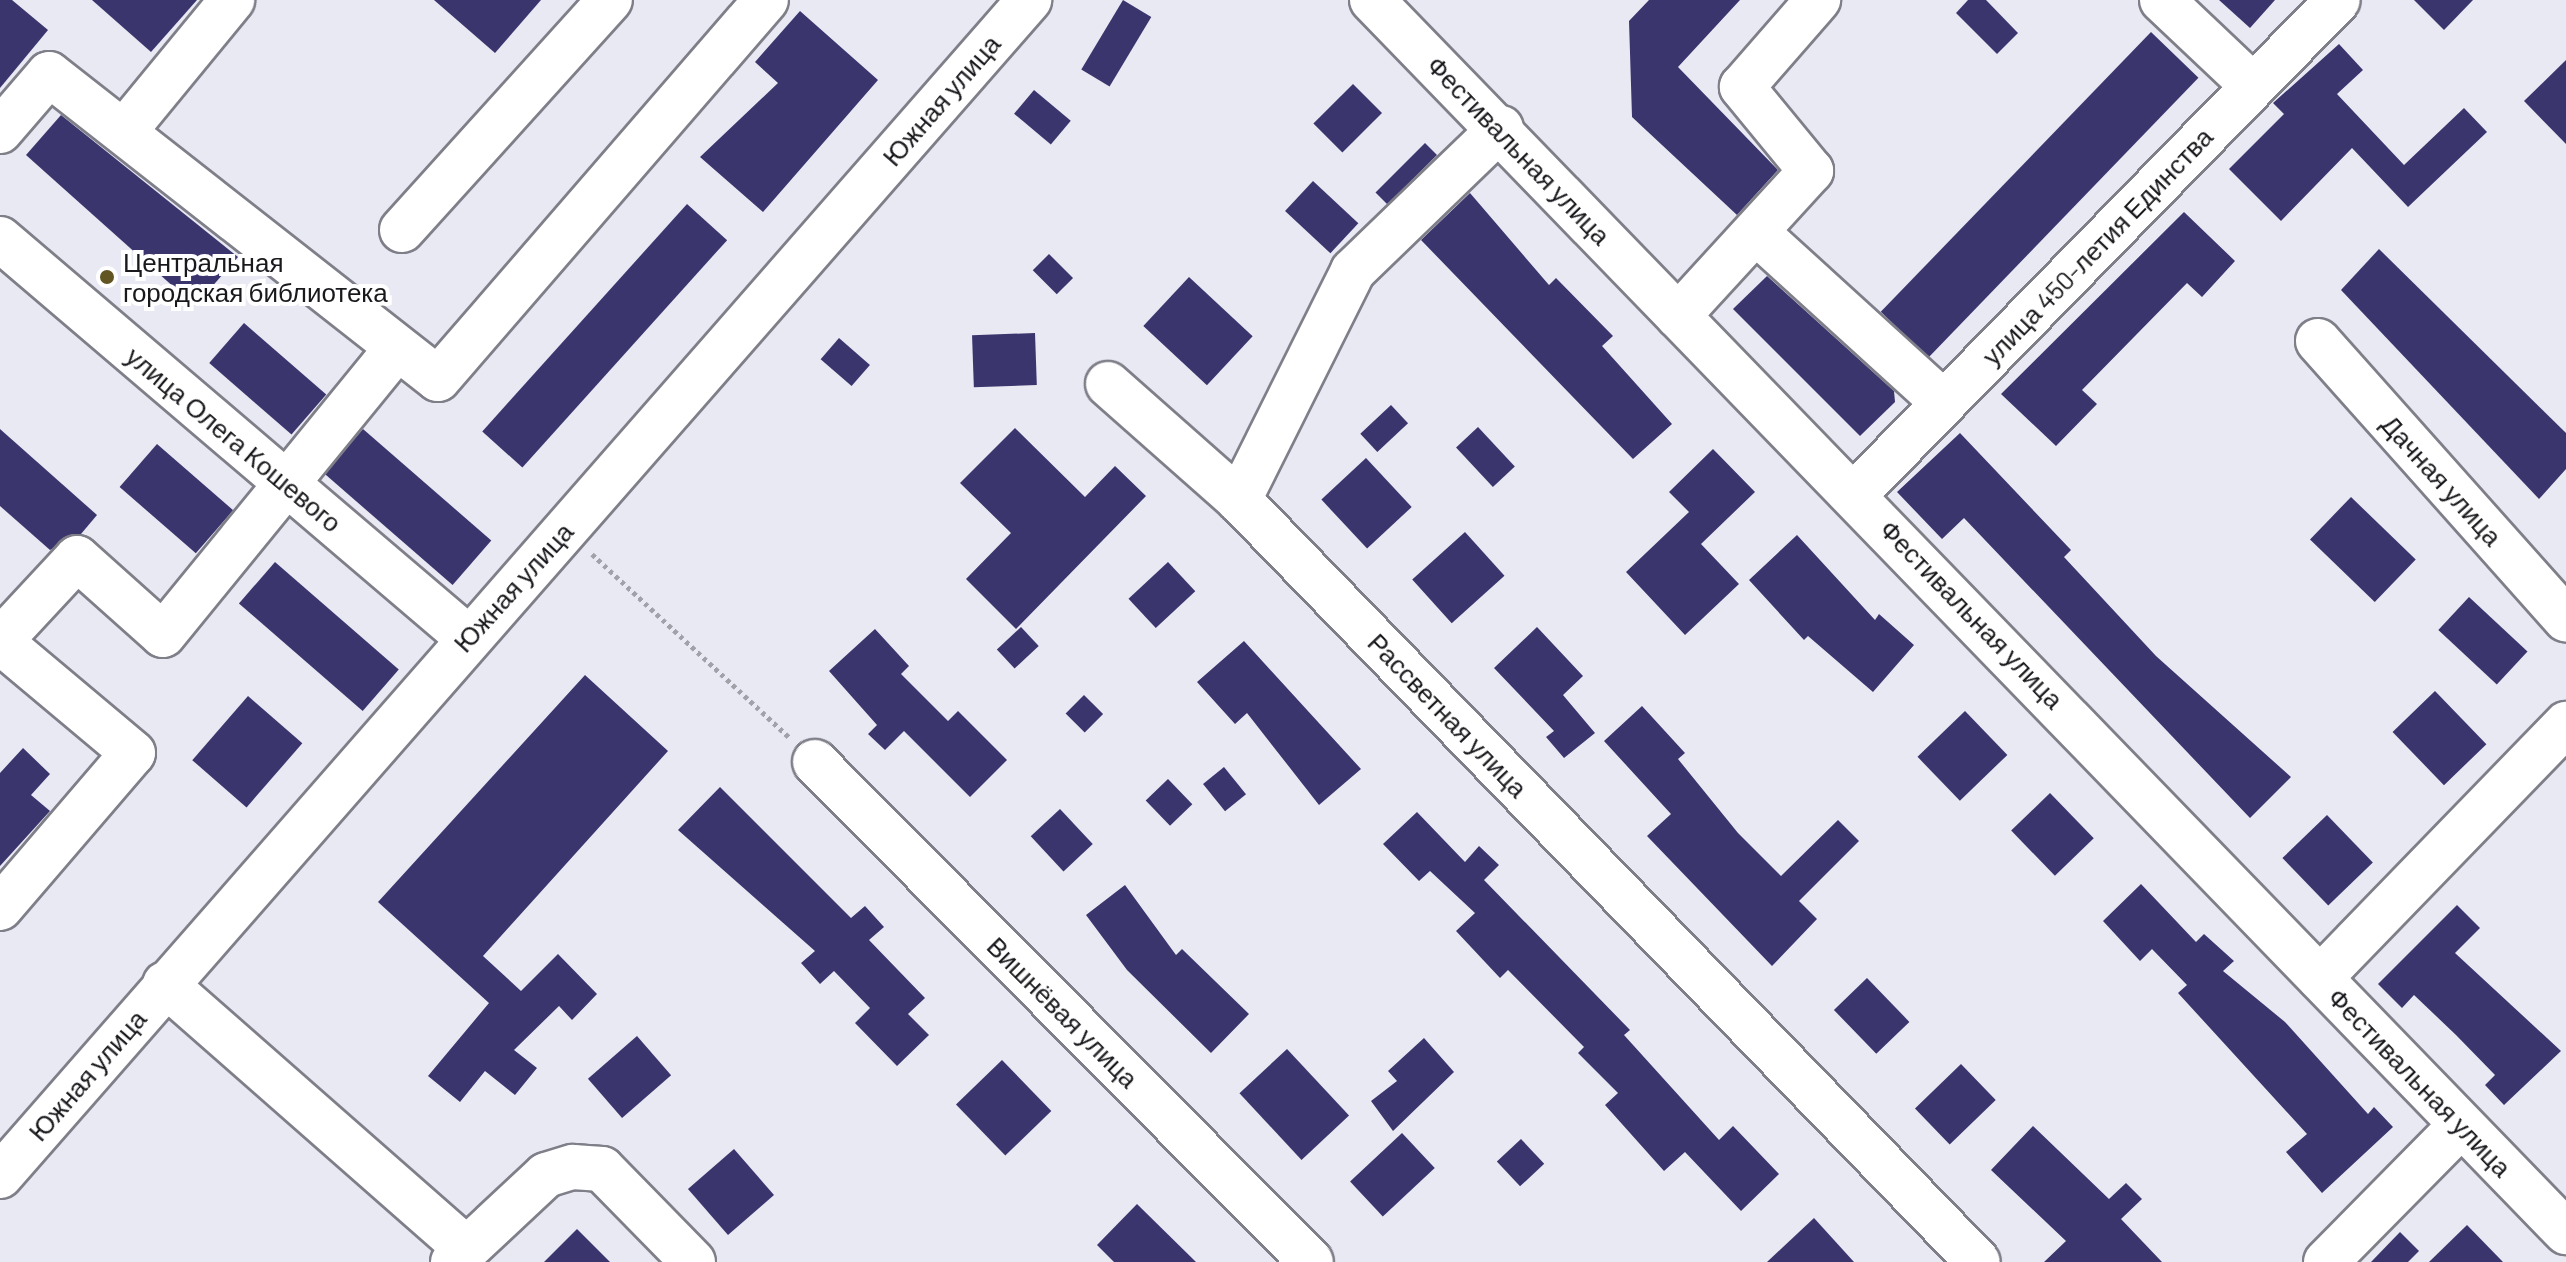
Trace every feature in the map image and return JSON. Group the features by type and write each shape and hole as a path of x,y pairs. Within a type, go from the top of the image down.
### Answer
{"street":[{"path":"402,230 610,0"},
{"path":"0,131 49,74 127,128 438,379 766,0"},
{"name":"Фестивальная улица","path":"1372,0 1501,128 1678,316 1856,493 2460,1126 2566,1232"},
{"path":"1678,316 1811,171 1742,87 1818,0"},
{"path":"2162,0 2253,86"},
{"name":"улица 450-летия Единства","path":"1856,493 2338,0"},
{"name":"Южная улица","path":"0,1176 1025,1"},
{"path":"127,128 227,2"},
{"path":"1239,500 1353,271 1501,128"},
{"path":"1757,233 1944,403"},
{"name":"улица Олега Кошевого","path":"0,239 468,638"},
{"name":"Дачная улица","path":"2318,341 2566,619"},
{"path":"0,908 133,753 1,642 77,558 163,635 397,348"},
{"name":"Рассветная улица","path":"1108,384 1239,500 1978,1262"},
{"path":"2320,978 2566,724"},
{"name":"Вишнёвая улица","path":"815,762 1311,1262"},
{"path":"165,984 459,1255 546,1175 602,1169 693,1262"},
{"path":"2326,1262 2460,1126"}],"path":[{"path":"565,529 815,762"}],"building":[{"path":"0,0 12,0 48,30 0,88"},
{"path":"92,0 197,0 151,52"},
{"path":"434,0 541,0 495,53"},
{"path":"1123,0 1151,17 1110,86 1081,69"},
{"path":"1649,0 1740,0 1678,67 1778,170 1737,215 1632,117 1629,21"},
{"path":"1968,0 1986,0 2018,33 1997,54 1956,13"},
{"path":"2219,0 2275,0 2250,28"},
{"path":"2414,0 2473,0 2444,30"},
{"path":"800,11 878,80 763,212 700,157 778,83 755,62"},
{"path":"2151,32 2198,78 1928,358 1881,312"},
{"path":"2339,44 2363,70 2337,94 2404,165 2464,108 2487,132 2408,207 2352,148 2281,221 2229,169 2284,114 2273,103"},
{"path":"2566,60 2566,144 2524,101"},
{"path":"1353,84 1382,113 1342,153 1313,124"},
{"path":"1034,90 1071,121 1051,145 1014,114"},
{"path":"61,115 238,257 195,306 26,155"},
{"path":"1425,143 1437,155 1388,205 1376,192"},
{"path":"1313,181 1358,223 1330,253 1285,211"},
{"path":"1470,193 1549,285 1556,278 1613,336 1602,346 1672,424 1633,459 1421,240"},
{"path":"687,204 727,240 522,468 482,431"},
{"path":"2184,212 2235,261 2202,297 2187,283 2082,390 2097,404 2056,446 2001,394"},
{"path":"2379,249 2566,433 2566,469 2539,499 2341,290"},
{"path":"1049,254 1073,278 1057,294 1033,270"},
{"path":"1767,276 1894,391 1895,402 1860,436 1733,309"},
{"path":"1189,277 1253,336 1207,385 1143,326"},
{"path":"244,323 326,395 291,435 209,363"},
{"path":"1035,333 1037,385 974,387 972,335"},
{"path":"839,338 870,365 852,386 821,359"},
{"path":"1391,405 1408,423 1377,452 1360,434"},
{"path":"1478,427 1515,466 1493,487 1456,447"},
{"path":"1015,428 1085,497 1115,466 1146,496 1016,629 966,579 1011,533 960,483"},
{"path":"0,429 97,515 81,534 50,550 0,506"},
{"path":"363,429 491,541 453,585 324,474"},
{"path":"1960,433 2071,550 2064,557 2156,656 2291,777 2250,818 1964,518 1942,539 1897,492"},
{"path":"157,444 233,510 196,553 120,487"},
{"path":"1713,449 1755,492 1701,544 1739,584 1685,635 1626,572 1689,512 1669,492"},
{"path":"1366,458 1412,507 1367,549 1321,500"},
{"path":"2351,497 2416,560 2375,602 2310,539"},
{"path":"1465,532 1504,576 1452,623 1412,580"},
{"path":"1797,535 1875,620 1879,614 1914,645 1873,692 1808,636 1804,640 1749,580"},
{"path":"275,562 399,670 363,711 239,604"},
{"path":"1168,562 1195,591 1156,628 1129,599"},
{"path":"2469,597 2528,652 2497,684 2438,630"},
{"path":"1021,627 1039,646 1015,669 997,650"},
{"path":"1537,627 1583,676 1563,695 1595,733 1564,758 1546,737 1554,731 1494,668"},
{"path":"875,629 909,666 901,674 948,721 958,711 1007,760 970,797 904,731 885,750 868,734 877,725 829,671"},
{"path":"1244,641 1361,769 1319,805 1247,713 1235,724 1197,682"},
{"path":"585,675 668,751 483,956 521,991 558,954 597,994 572,1020 559,1006 514,1050 537,1068 515,1095 485,1071 460,1102 428,1076 489,1003 378,902"},
{"path":"2435,691 2486,744 2444,785 2393,732"},
{"path":"1084,695 1103,714 1085,732 1066,713"},
{"path":"248,696 302,743 247,807 192,760"},
{"path":"1642,706 1685,753 1678,759 1738,833 1781,876 1838,820 1859,841 1799,901 1817,919 1772,966 1647,836 1671,814 1604,741"},
{"path":"1965,711 2007,755 1960,801 1918,757"},
{"path":"23,748 50,774 31,795 50,811 0,866 0,773"},
{"path":"1224,767 1246,794 1225,811 1203,784"},
{"path":"1168,779 1192,804 1170,826 1146,801"},
{"path":"720,787 851,918 865,906 884,927 869,940 925,998 908,1014 929,1035 897,1066 855,1023 870,1008 834,971 820,984 801,963 815,951 678,830"},
{"path":"2050,793 2094,838 2055,876 2011,831"},
{"path":"1060,809 1093,844 1063,871 1031,836"},
{"path":"1417,812 1465,862 1479,846 1499,865 1484,880 1630,1030 1624,1035 1719,1140 1733,1126 1779,1174 1741,1211 1685,1152 1664,1171 1605,1105 1618,1093 1578,1053 1584,1047 1508,970 1500,978 1456,931 1475,913 1430,871 1419,881 1383,844"},
{"path":"2327,815 2373,862 2328,906 2282,858"},
{"path":"2141,884 2196,942 2204,934 2234,961 2223,971 2285,1022 2368,1114 2374,1107 2393,1127 2322,1193 2286,1152 2307,1134 2178,993 2187,985 2152,949 2140,961 2103,921"},
{"path":"1125,885 1176,955 1182,949 1249,1014 1211,1053 1127,970 1086,915"},
{"path":"2457,905 2480,928 2455,953 2561,1051 2504,1105 2485,1085 2495,1075 2456,1035 2414,995 2402,1008 2378,984"},
{"path":"1867,978 1909,1022 1876,1054 1834,1010"},
{"path":"637,1036 671,1075 622,1118 588,1079"},
{"path":"1424,1038 1454,1072 1393,1131 1371,1101 1397,1081 1388,1071"},
{"path":"1287,1049 1349,1116 1302,1160 1239,1093"},
{"path":"1002,1060 1051,1111 1005,1156 956,1104"},
{"path":"1961,1064 1996,1100 1950,1144 1915,1108"},
{"path":"2033,1126 2109,1199 2126,1183 2142,1199 2121,1219 2162,1262 2044,1262 2066,1241 1991,1170"},
{"path":"1402,1133 1435,1168 1383,1217 1350,1181"},
{"path":"1521,1139 1544,1164 1520,1186 1497,1162"},
{"path":"734,1149 774,1195 728,1235 688,1189"},
{"path":"1137,1204 1196,1262 1114,1262 1097,1245"},
{"path":"1814,1218 1854,1262 1767,1262"},
{"path":"2467,1225 2503,1262 2429,1262"},
{"path":"577,1229 610,1262 544,1262"},
{"path":"2400,1232 2419,1251 2408,1262 2371,1262"}],"place":[{"name":"Центральная городская библиотека","path":"107,277"}]}
